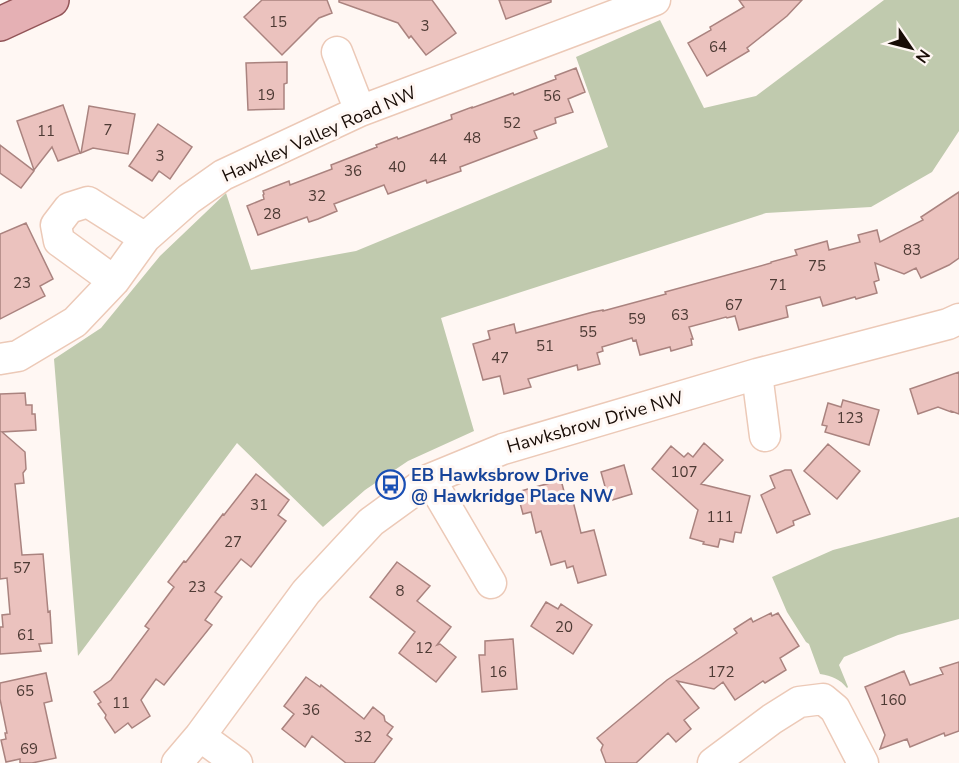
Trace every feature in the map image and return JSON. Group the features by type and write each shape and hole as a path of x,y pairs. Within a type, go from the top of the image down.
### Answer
{"main road":[{"path":"0,24 52,0"}],"street":[{"name":"Hawkley Valley Road NW","path":"0,359 18,356 75,322 114,281 145,238 189,199 223,175 360,111 604,9 655,0"},
{"path":"338,52 360,111"},
{"path":"114,281 59,241 56,225 69,208 88,202 145,238"},
{"name":"Hawksbrow Drive NW","path":"177,763 200,736 306,592 371,522 429,479 502,448 758,374 959,320"},
{"path":"758,374 765,436"},
{"path":"429,479 491,583"},
{"path":"713,763 799,702 823,699 835,709 863,763"},
{"path":"200,736 237,763"}],"green space":[{"path":"884,0 959,0 959,131 932,172 871,207 766,213 441,318 474,431 408,461 365,490 323,527 237,443 78,656 54,359 101,328 160,256 226,193 251,270 356,251 608,147 576,57 660,20 704,108 756,96"},
{"path":"959,517 959,619 898,635 844,657 839,665 847,688 835,678 820,674 809,644 787,612 772,577 833,550"}],"building":[{"path":"262,0 327,0 332,13 319,18 282,55 244,17"},
{"path":"339,0 432,0 456,33 426,55 398,23 339,2"},
{"path":"499,0 551,0 551,2 506,19"},
{"path":"739,0 802,0 787,16 747,48 749,51 707,76 688,43 744,7"},
{"path":"287,62 284,109 248,110 246,63"},
{"path":"576,68 585,92 568,99 573,112 555,118 556,123 534,131 537,138 460,167 461,171 427,183 426,180 388,194 384,185 334,204 337,211 318,219 309,222 307,217 258,235 247,206 264,199 263,191 289,181 290,185 332,169 331,165 377,147 376,145 452,119 451,115 472,107 513,93 514,95 556,79 555,76"},
{"path":"63,105 80,153 58,161 52,147 34,170 17,121"},
{"path":"89,106 135,114 128,154 93,148 81,153"},
{"path":"158,124 192,147 170,179 159,171 152,181 129,166"},
{"path":"0,145 34,171 21,188 0,173"},
{"path":"959,192 959,258 921,278 916,268 904,274 875,263 879,280 874,282 877,293 823,306 820,297 786,306 788,317 739,330 735,316 689,327 693,339 691,339 692,345 671,351 670,347 640,355 636,340 633,341 632,338 602,347 603,351 597,353 600,364 578,370 577,365 528,379 531,387 504,394 500,376 483,380 473,344 490,339 488,331 514,324 516,333 603,311 797,255 795,250 827,241 829,250 860,242 858,235 877,230 880,242 923,220 921,217"},
{"path":"26,223 53,279 40,286 45,296 0,319 0,234"},
{"path":"959,372 959,414 938,407 918,414 910,389"},
{"path":"25,393 26,405 32,405 32,414 35,414 36,430 2,432 25,452 24,483 15,484 22,555 43,554 52,643 39,644 41,651 0,654 2,615 10,614 7,578 0,579 0,394"},
{"path":"843,400 879,410 869,445 825,432 827,426 822,425 828,403 841,407"},
{"path":"704,443 723,460 701,484 750,496 741,533 735,532 733,542 720,539 718,547 690,538 698,510 652,469 671,446 684,457 688,453 693,457"},
{"path":"828,444 860,471 837,499 804,471"},
{"path":"624,465 632,494 609,501 601,472"},
{"path":"791,470 810,514 793,521 794,525 777,533 761,495 775,488 770,476"},
{"path":"256,474 289,500 278,515 286,521 251,567 241,559 215,592 222,597 205,620 212,625 164,685 156,679 141,700 150,716 132,728 128,723 115,733 105,718 106,715 98,704 101,702 94,692 111,680 149,629 145,626 174,587 168,582"},
{"path":"561,480 566,499 572,497 581,533 594,530 606,575 578,583 573,566 567,568 565,561 551,565 541,531 536,533 531,512 523,514 517,492"},
{"path":"397,562 430,586 417,601 451,627 437,645 440,644 456,657 436,682 399,653 415,632 370,597"},
{"path":"546,602 558,609 561,604 592,625 573,654 531,626"},
{"path":"771,613 772,616 778,613 799,646 780,658 786,670 765,683 763,681 735,700 723,682 714,689 677,681 699,708 684,720 691,729 676,742 668,733 636,763 606,763 601,750 603,745 597,738 667,680 737,633 734,629 751,618 753,622"},
{"path":"513,639 517,689 482,692 479,655 485,655 485,641"},
{"path":"959,662 959,731 945,736 944,733 910,747 907,739 880,749 885,735 865,687 904,671 910,685 943,674 940,668"},
{"path":"46,673 52,701 44,703 56,758 32,763 20,763 20,759 6,762 1,740 6,739 5,733 7,733 0,699 0,683"},
{"path":"306,677 320,687 321,685 364,719 373,707 393,727 387,735 392,739 374,763 346,763 312,736 305,747 282,729 294,714 284,706"}],"place":[{"name":"EB Hawksbrow Drive @ Hawkridge Place NW","path":"390,485"}]}
